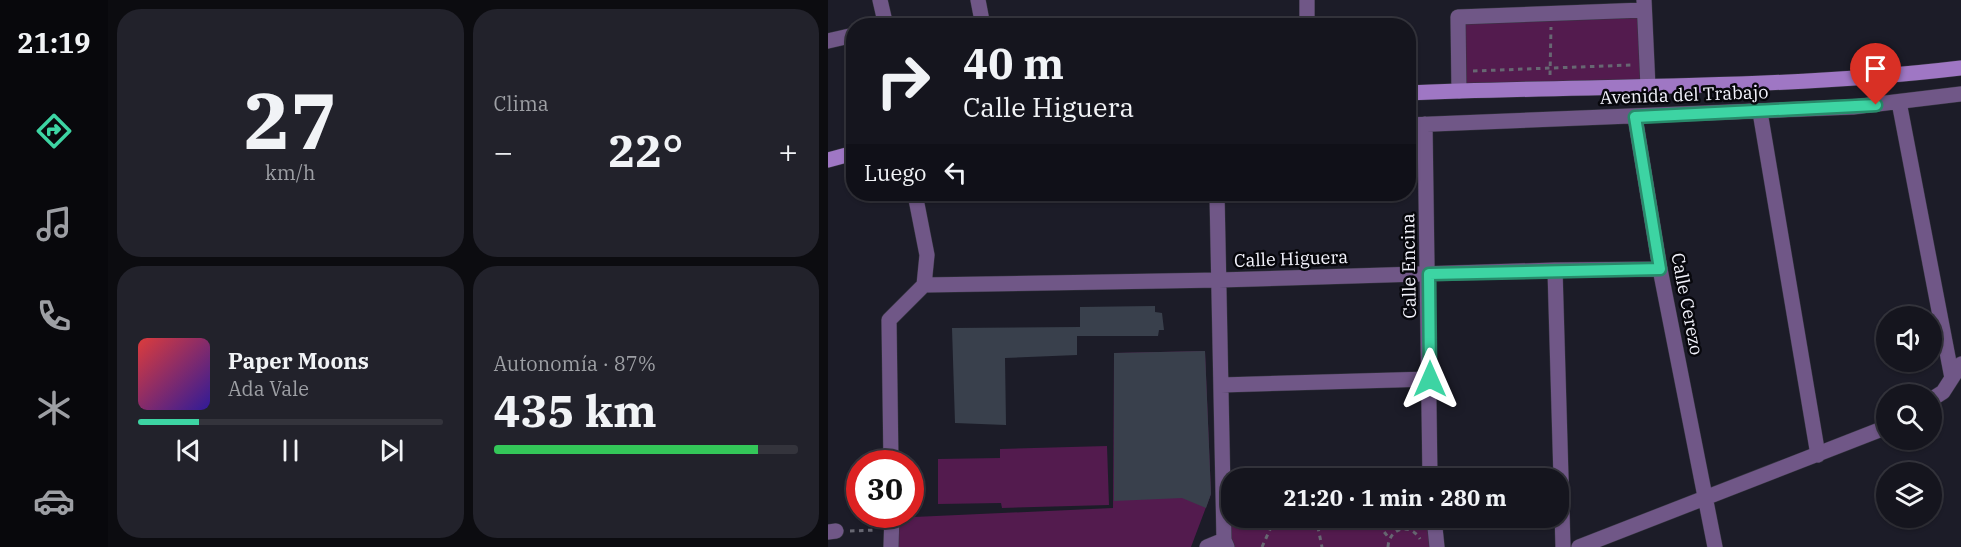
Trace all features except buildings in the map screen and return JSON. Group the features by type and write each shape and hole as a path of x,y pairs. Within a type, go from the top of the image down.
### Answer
{"street":[{"path":"880,0 884,18"},
{"path":"978,0 981,18"},
{"path":"1307,0 1307,18"},
{"path":"1460,91 1458,17 1551,13 1644,5 1648,87"},
{"path":"828,41 846,37"},
{"name":"Avenida del Trabajo","path":"1932,71 1961,57"},
{"name":"Avenida del Trabajo","path":"1416,93 1874,78 1961,68"},
{"name":"Avenida del Trabajo","path":"1416,124 1853,107 1961,94"},
{"path":"1899,102 1952,378"},
{"path":"1760,112 1818,454"},
{"name":"Calle Cerezo","path":"1635,117 1660,269 1715,547"},
{"name":"Calle Encina","path":"1425,124 1429,274 1430,468"},
{"path":"828,160 846,155"},
{"path":"891,450 889,320 924,285 927,255 916,201"},
{"path":"1217,201 1221,385 1227,468"},
{"name":"Calle Higuera","path":"924,285 1660,269"},
{"path":"1555,270 1563,547"},
{"path":"1942,393 1961,364"},
{"path":"1221,385 1430,379"},
{"path":"1580,547 1876,431"},
{"path":"891,547 892,528"},
{"path":"1207,547 1225,544 1226,528"},
{"path":"1435,528 1437,547"}],"path":[{"path":"1550,89 1551,13"},
{"path":"1459,71 1647,64"},
{"path":"832,532 856,528"},
{"path":"1262,547 1271,528"},
{"path":"1318,528 1322,547 1328,547"},
{"path":"1382,528 1389,538"},
{"path":"1388,547 1389,538 1397,530 1408,529 1417,534 1421,544"}],"shaded area":[{"path":"1644,10 1648,87 1459,91 1458,17"},
{"path":"1205,351 1211,494 1191,547 891,547 892,528 924,528 924,517 1113,508 1114,353"},
{"path":"1107,446 1109,505 1002,508 1001,503 938,504 938,459 1000,458 1000,449"},
{"path":"1226,528 1435,528 1437,547 1227,547"}],"route":[{"path":"1430,379 1429,274 1660,269 1635,117 1876,105"}]}
